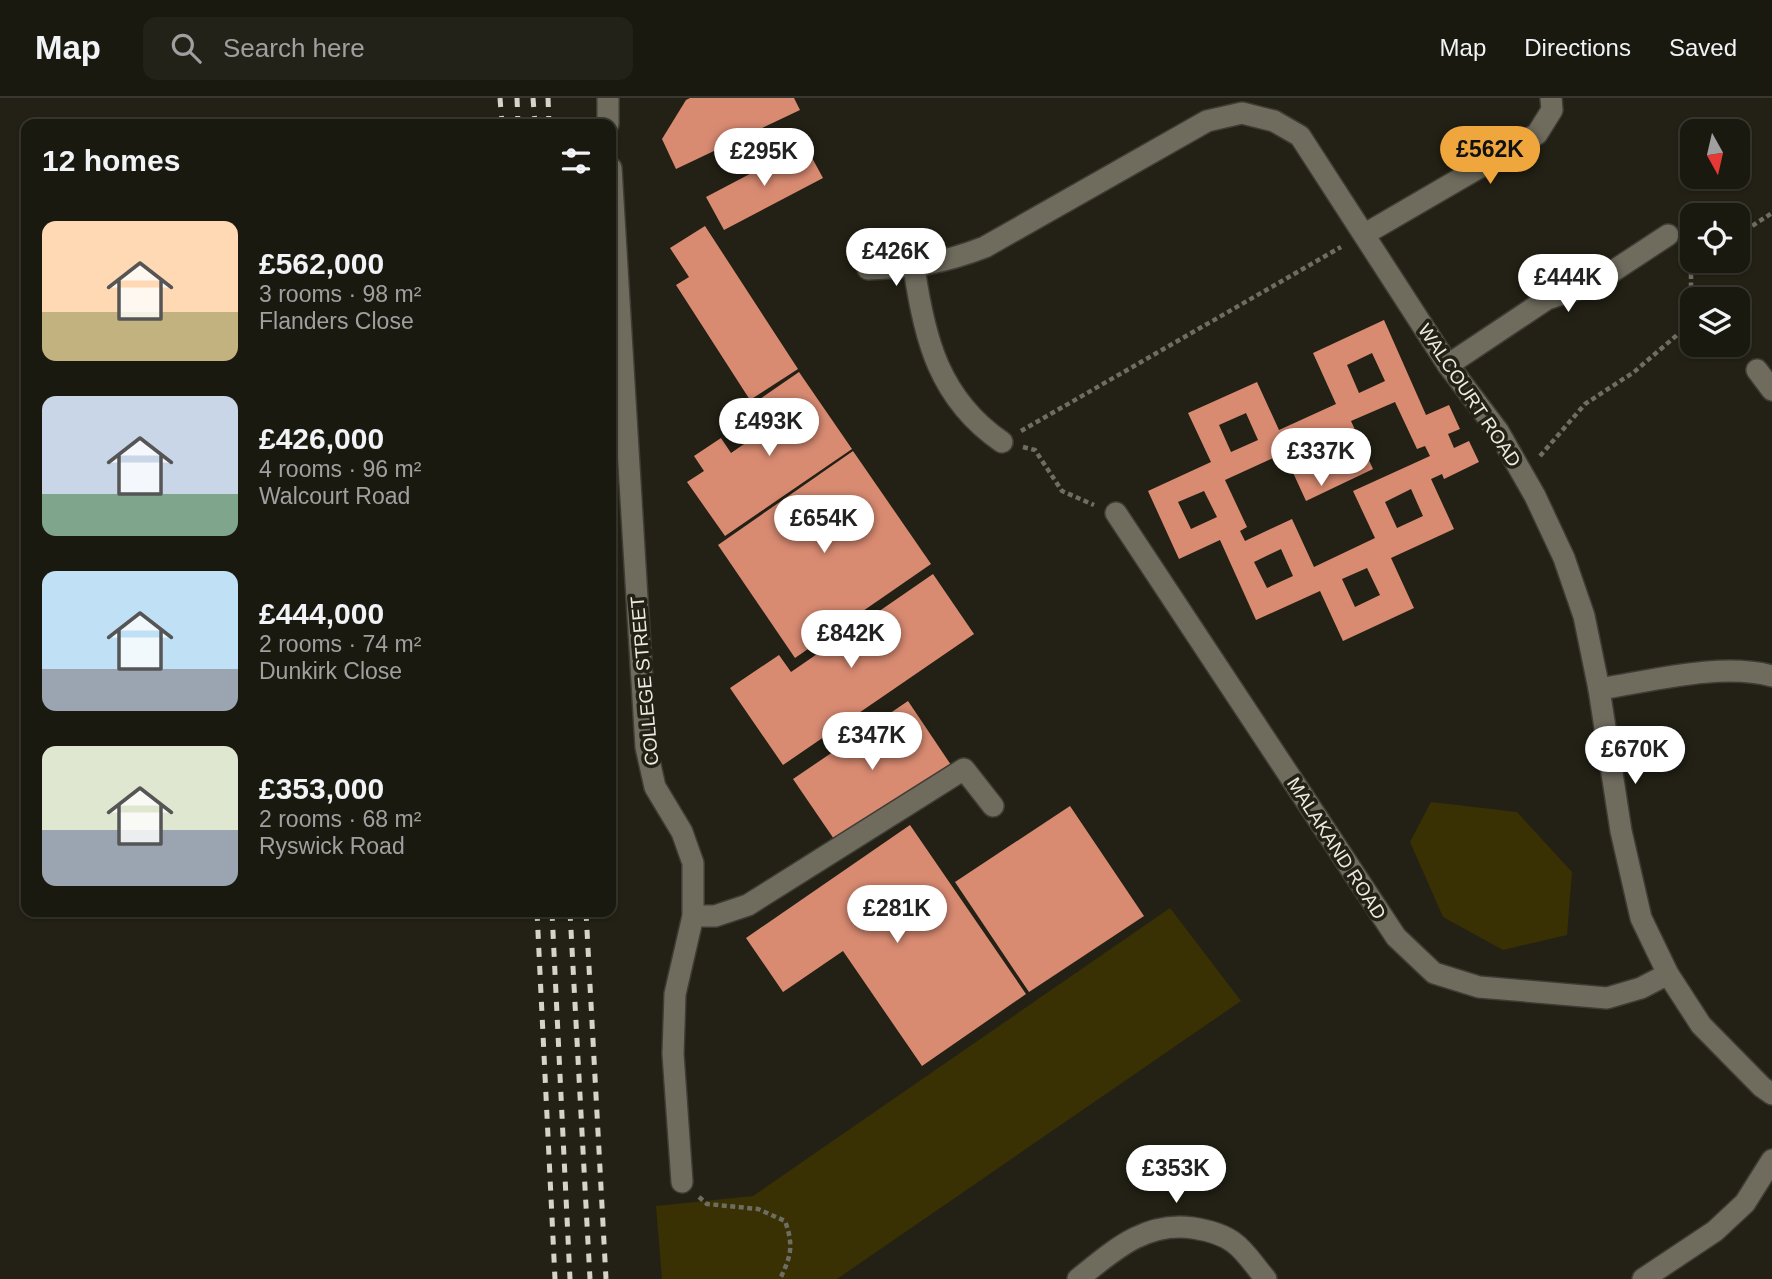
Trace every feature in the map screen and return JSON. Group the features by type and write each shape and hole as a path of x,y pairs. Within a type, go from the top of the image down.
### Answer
{"street":[{"path":"608,98 608,119"},
{"path":"1365,234 1537,134 1552,110 1551,98"},
{"name":"WALCOURT ROAD","path":"868,269 914,267 952,260 985,247 1207,121 1242,113 1274,121 1300,136 1448,365 1498,430 1564,558 1584,616 1599,689 1621,831 1641,918 1668,974 1701,1025 1772,1094"},
{"path":"1448,365 1547,299 1595,283 1668,235"},
{"name":"COLLEGE STREET","path":"616,251 646,747 655,786 682,832 692,863 693,916 676,994 673,1054 682,1182"},
{"path":"914,267 919,304 929,344 948,386 980,427 1002,442"},
{"path":"1757,370 1772,390"},
{"name":"MALAKAND ROAD","path":"1115,513 1396,937 1434,973 1479,987 1607,998 1642,988 1668,974"},
{"path":"1599,689 1718,671 1755,671 1772,676"},
{"path":"693,916 715,915 748,905 964,769 993,806"},
{"path":"1643,1279 1715,1231 1745,1203 1772,1160"},
{"path":"1078,1279 1107,1255 1146,1231 1177,1226 1208,1231 1234,1243 1266,1279"}],"path":[{"path":"1750,227 1772,213"},
{"path":"1002,442 1365,234"},
{"path":"1523,475 1585,404 1634,372 1680,333"},
{"path":"1002,442 1035,450 1062,491 1115,513"},
{"path":"682,1182 707,1204 758,1209 786,1222 792,1241 789,1262 780,1279"}],"shaded area":[{"path":"1431,802 1517,812 1572,872 1567,935 1503,950 1443,917 1410,842"},
{"path":"1170,908 1241,1001 837,1279 662,1279 656,1206 753,1196"}],"building":[{"path":"794,98 800,110 676,169 662,139 686,100"},
{"path":"805,145 823,178 724,230 706,197"},
{"path":"705,226 798,369 750,400 676,285 689,277 670,248"},
{"path":"1384,320 1426,415 1449,405 1460,429 1448,434 1454,448 1469,441 1479,462 1444,479 1442,474 1431,479 1454,529 1391,558 1414,608 1343,641 1320,591 1256,620 1220,540 1179,559 1148,491 1211,462 1188,413 1257,382 1279,430 1336,404 1313,353","holes":["1372,353 1385,381 1359,393 1347,365","1395,402 1417,449 1425,446 1430,456 1353,491 1375,538 1314,567 1292,519 1245,541 1240,531 1247,527 1225,480 1284,453 1306,501 1373,469 1351,421","1246,413 1258,440 1231,452 1219,425","1330,431 1343,458 1316,471 1304,444","1411,489 1423,516 1397,528 1385,502","1204,491 1217,517 1191,529 1178,502","1281,549 1293,576 1267,588 1254,562","1367,568 1380,595 1355,607 1342,579"]},
{"path":"799,372 852,449 725,536 687,482 704,471 694,456 721,438 731,453 776,422 760,399"},
{"path":"853,451 931,564 795,658 718,545"},
{"path":"933,574 974,634 783,765 730,688 779,655 791,672"},
{"path":"908,701 951,765 836,842 793,779"},
{"path":"1070,806 1144,916 1029,992 955,882"},
{"path":"910,825 1026,994 922,1066 843,951 783,992 746,938"}],"railway":[{"path":"500,98 502,119"},
{"path":"517,98 518,119"},
{"path":"533,98 535,119"},
{"path":"548,98 549,119"},
{"path":"537,917 555,1279"},
{"path":"552,917 570,1279"},
{"path":"570,917 590,1279"},
{"path":"586,917 606,1279"}]}
